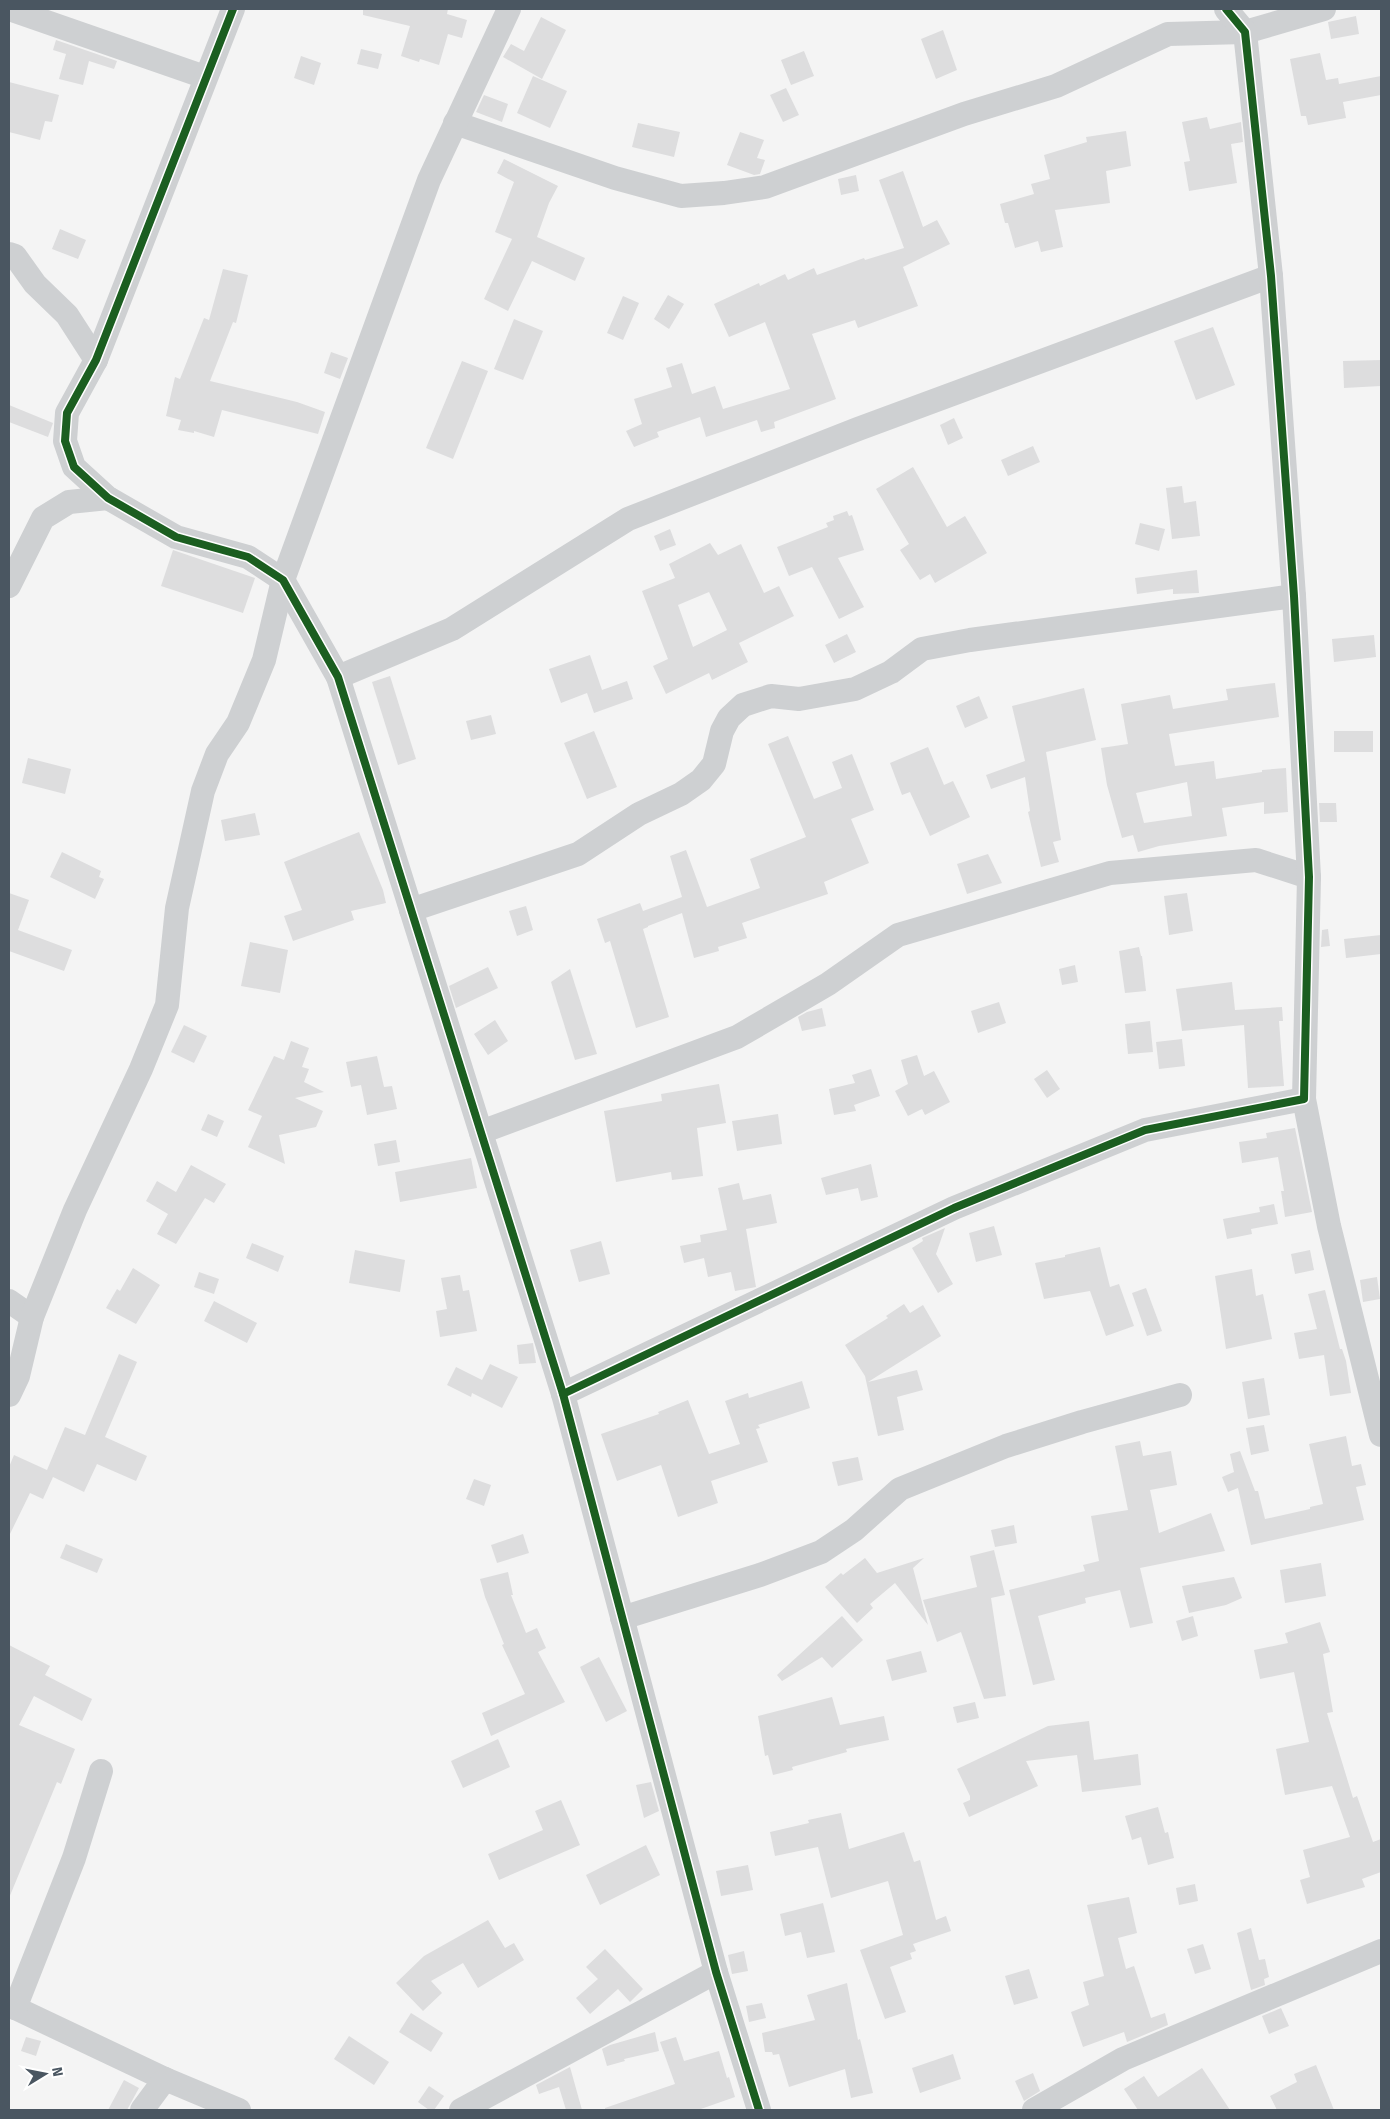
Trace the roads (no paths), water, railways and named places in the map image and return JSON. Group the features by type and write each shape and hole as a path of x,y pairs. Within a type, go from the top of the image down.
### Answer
{"street":[{"path":"9,9 205,77"},
{"path":"233,9 96,360 67,413 65,441 74,467 108,498 176,537 248,557 283,580 338,677 563,1394 716,1972 759,2110"},
{"path":"9,1395 18,1376 32,1317 75,1210 141,1069 167,1005 177,908 203,791 217,754 238,723 264,660 283,580 429,180 509,9"},
{"path":"1226,9 1245,32 1271,276 1294,596 1309,876 1304,1099 1329,1226 1381,1435"},
{"path":"455,124 615,178 681,196 724,193 765,187 964,114 1056,86 1168,34 1245,32 1324,9"},
{"path":"9,254 15,256 35,284 67,314 96,360"},
{"path":"338,677 452,629 628,519 867,425 1271,276"},
{"path":"9,586 43,518 69,502 108,498"},
{"path":"411,910 578,854 639,814 681,794 701,780 714,764 722,731 729,718 742,705 771,696 799,699 855,689 891,672 922,649 970,640 1294,596"},
{"path":"481,1132 737,1037 828,984 898,935 1110,874 1256,860 1309,876"},
{"path":"563,1394 954,1208 1145,1130 1304,1099"},
{"path":"9,1301 32,1317"},
{"path":"622,1618 760,1575 821,1552 854,1530 900,1489 1006,1446 1082,1422 1180,1395"},
{"path":"101,1771 74,1858 12,2006 165,2079 239,2110"},
{"path":"1034,2110 1123,2059 1381,1951"},
{"path":"461,2110 716,1972"},
{"path":"142,2110 165,2079"}]}
